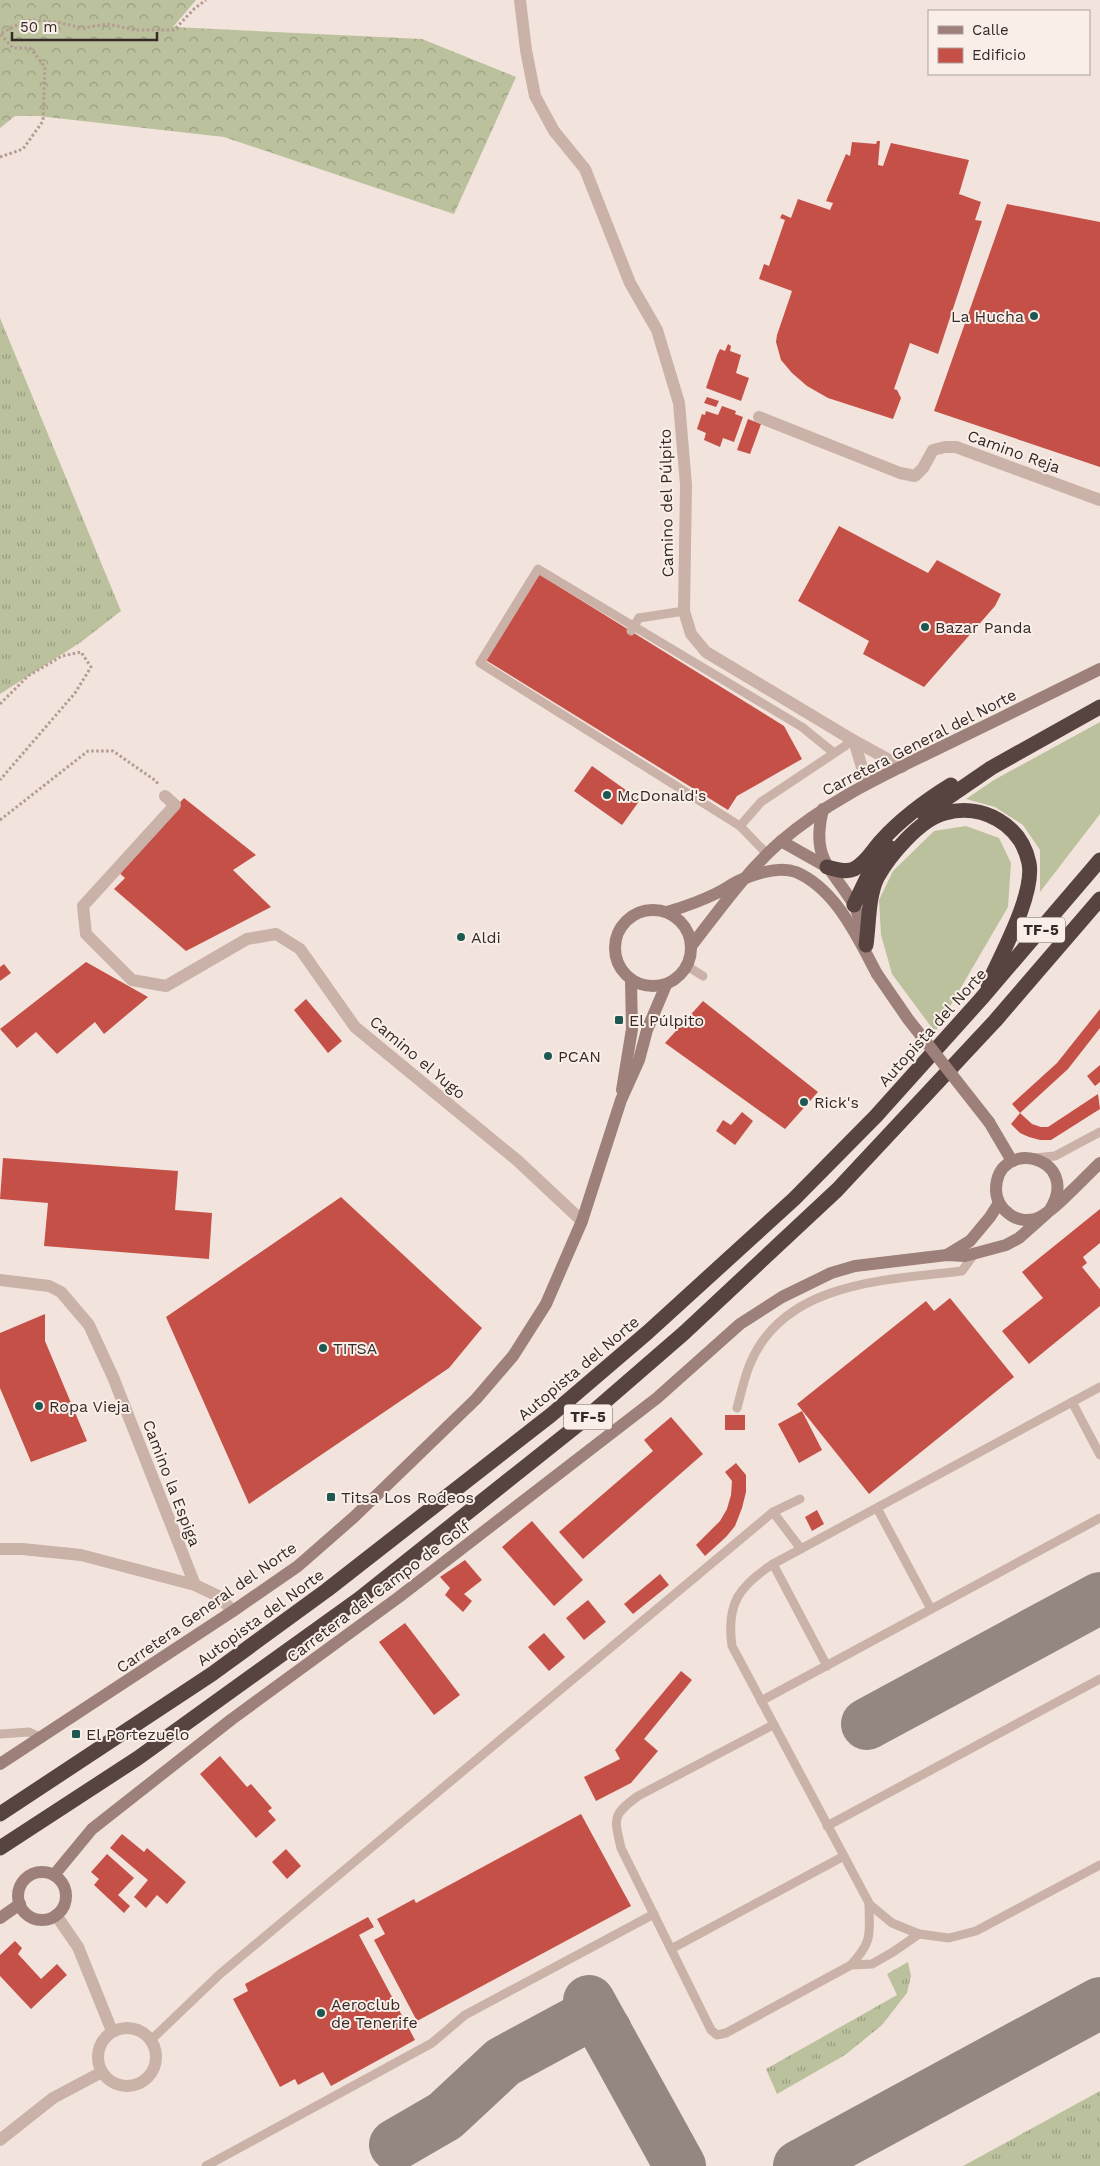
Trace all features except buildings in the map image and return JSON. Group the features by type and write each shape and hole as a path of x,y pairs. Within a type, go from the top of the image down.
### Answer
{"highway":[{"path":"854,905 874,863 907,826 991,768 1100,707"},
{"path":"827,867 853,870 866,860 881,842 926,800 970,773 991,768"},
{"path":"866,945 872,894 877,878 898,849 920,826 944,813 974,810 1001,820 1018,838 1029,864 1025,901 981,999"},
{"name":"Autopista del Norte","path":"0,1814 219,1668 327,1590 551,1415 648,1332 794,1199 876,1116 981,999 1100,860"},
{"name":"TF-5","path":"0,1848 138,1758 359,1599 579,1424 684,1334 837,1190 995,1021 1100,899"}],"main road":[{"name":"Carretera General del Norte","path":"692,944 729,899 742,879 781,841 823,809 867,784 1100,669"},
{"path":"823,809 819,827 819,844 827,867 854,905 870,961"},
{"path":"781,841 827,867"},
{"path":"742,879 775,870 794,872 819,886 852,928 877,974 908,1019 989,1122 1012,1162"},
{"name":"Carretera General del Norte","path":"667,912 718,893 742,879"},
{"path":"852,928 854,905"},
{"path":"653,910 667,912 684,925 692,944 691,956 687,966 675,980 666,985 648,986 631,980 621,971 616,959 614,946 617,934 627,920 642,912 653,910"},
{"name":"Carretera General del Norte","path":"622,1100 624,1068 632,1029 631,980"},
{"name":"Carretera General del Norte","path":"0,1764 42,1738 298,1566 354,1517 476,1399 513,1356 546,1304 582,1222 622,1100 639,1060 647,1030 666,985"},
{"path":"1022,1158 1032,1158 1048,1166 1057,1180 1058,1193 1048,1212 1029,1220 1016,1218 1009,1215 999,1203 996,1194 998,1177 1006,1165 1022,1158"},
{"name":"Carretera del Campo de Golf","path":"54,1875 92,1829 232,1719 399,1597 650,1404 740,1324 782,1297 831,1273 855,1266 947,1255 965,1256 1006,1245 1019,1238 1100,1163"},
{"name":"Carretera del Campo de Golf","path":"947,1255 970,1241 999,1203"},
{"path":"38,1872 54,1875 63,1883 66,1894 64,1906 56,1915 45,1920 27,1914 20,1904 18,1894 25,1879 38,1872"},
{"path":"0,1918 20,1904"}],"street":[{"name":"Camino del Púlpito","path":"520,0 526,50 535,96 554,131 585,169 630,283 657,330 679,403 686,485 684,611 691,634 706,652 853,740 902,767"},
{"name":"Camino Reja","path":"759,417 900,474 915,476 923,468 933,450 956,447 1100,500"},
{"path":"853,740 867,784"},
{"name":"Camino el Yugo","path":"165,796 174,806 83,906 86,934 132,980 166,986 247,939 276,934 300,948 355,1026 518,1161 582,1222"},
{"name":"Camino la Espiga","path":"0,1280 49,1286 61,1292 89,1326 113,1377 195,1585"},
{"path":"0,1549 22,1549 82,1555 195,1585 218,1596 233,1611"},
{"path":"56,1915 78,1947 112,2031"},
{"path":"129,2027 145,2034 151,2040 156,2058 150,2075 143,2081 125,2086 116,2084 102,2072 98,2063 100,2045 112,2031 129,2027"},
{"path":"0,2140 53,2098 102,2072"}],"lane":[{"path":"767,854 740,826 480,663 538,569 802,727 834,753"},
{"path":"631,631 639,618 684,611"},
{"path":"740,826 761,802 853,740"},
{"path":"687,966 703,976"},
{"path":"1032,1158 1055,1156 1100,1132"},
{"path":"737,1408 750,1364 765,1338 786,1315 821,1297 856,1284 962,1271 975,1253"},
{"path":"773,1725 638,1796 620,1809 615,1823 621,1848 711,2030 720,2035 852,1965 862,1952 869,1936 871,1925 869,1904 732,1646 729,1625 736,1601 742,1589 753,1577 774,1564 1100,1387"},
{"path":"1072,1402 1100,1455"},
{"path":"151,2040 220,1974 773,1512 800,1499"},
{"path":"877,1508 932,1609"},
{"path":"773,1512 801,1549"},
{"path":"760,1701 1100,1518"},
{"path":"774,1564 827,1666"},
{"path":"827,1826 1100,1679"},
{"path":"0,1734 29,1732 42,1738"},
{"path":"671,1949 844,1856"},
{"path":"869,1904 892,1922 919,1934 949,1938 976,1930 1100,1865"},
{"path":"206,2166 432,2044 465,2015 654,1914"},
{"path":"852,1965 872,1964 919,1934"}],"path":[{"path":"0,158 23,149 43,121 45,67 30,48 13,48 0,34 26,20 57,22 84,28 108,24 134,30 174,30 194,9 206,0"},
{"path":"0,704 28,676 62,656 80,652 91,667 75,693 0,780"},
{"path":"0,820 88,750 114,750 156,780 165,796"}],"green space":[{"path":"0,0 196,0 173,27 422,39 516,77 454,214 224,137 38,116 15,116 0,128"},
{"path":"0,318 121,611 81,642 0,694"},
{"path":"1100,722 1100,814 1040,892 1040,850 1023,825 995,807 966,799 994,780"},
{"path":"966,826 999,838 1011,863 1008,907 935,1032 892,974 881,935 879,900 893,871 934,831"},
{"path":"908,1962 911,1976 907,1993 882,2025 845,2055 777,2094 766,2069 897,1995 887,1974"},
{"path":"1100,2091 1100,2166 963,2166"}],"taxiway":[{"path":"867,1724 1100,1598"},
{"path":"589,2001 680,2166"},
{"path":"799,2166 1100,2003"},
{"path":"395,2145 445,2116 503,2062 577,2022 593,2021 606,2031"}],"place":[{"name":"La Hucha","path":"1034,316"},
{"name":"Bazar Panda","path":"925,627"},
{"name":"McDonald's","path":"607,795"},
{"name":"Aldi","path":"461,937"},
{"name":"El Púlpito","path":"619,1020"},
{"name":"PCAN","path":"548,1056"},
{"name":"Rick's","path":"804,1102"},
{"name":"TITSA","path":"323,1348"},
{"name":"Ropa Vieja","path":"39,1406"},
{"name":"Titsa Los Rodeos","path":"331,1497"},
{"name":"El Portezuelo","path":"76,1734"},
{"name":"Aeroclub de Tenerife","path":"321,2013"}]}
